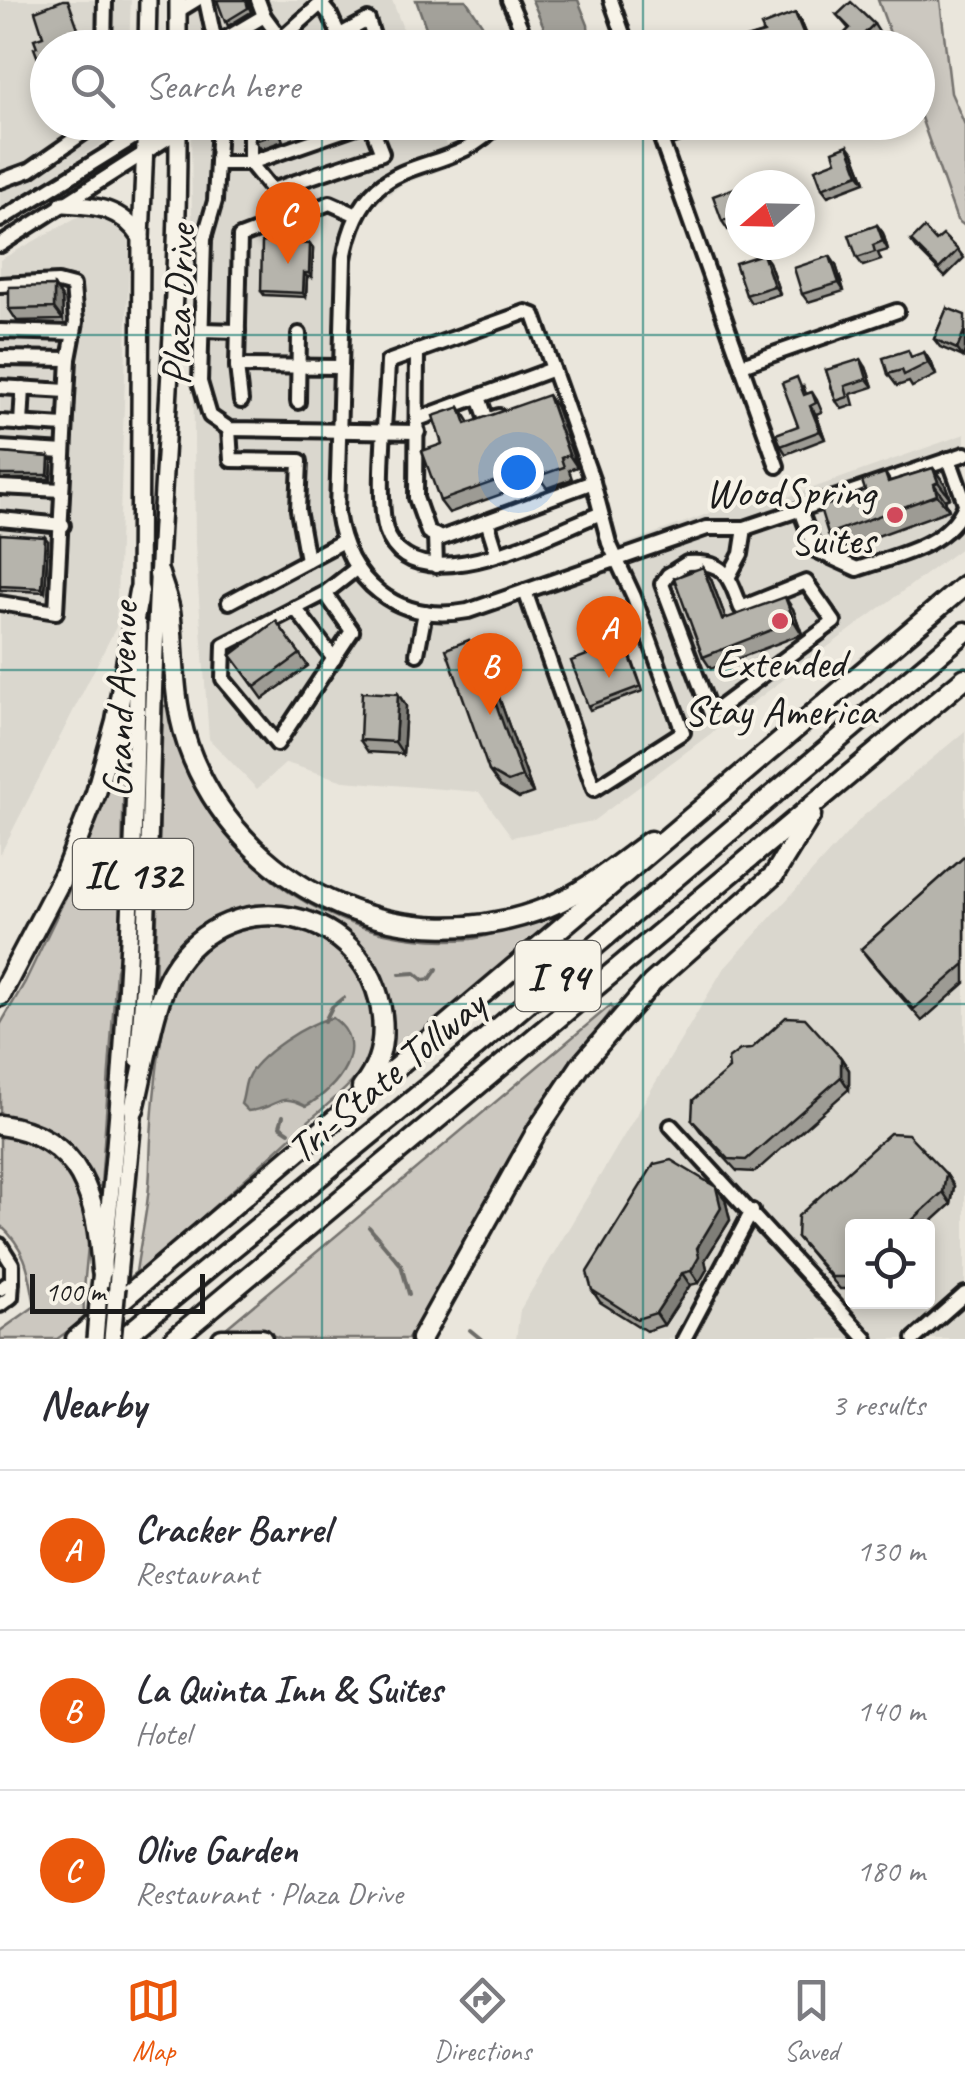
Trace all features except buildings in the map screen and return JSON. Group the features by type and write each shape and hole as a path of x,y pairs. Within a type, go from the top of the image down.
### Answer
{"highway":[{"path":"159,574 171,614 172,664 182,728 203,781 234,829 252,848 297,885 345,910 435,926 478,924 534,912 587,885 746,770"},
{"path":"76,1339 965,585"},
{"path":"0,996 52,900 96,793 116,721 139,591"},
{"name":"Tri-State Tollway","path":"122,1339 432,1084 965,632"},
{"name":"Tri-State Tollway","path":"174,1339 965,678"},
{"path":"421,1339 549,1110 582,1065 652,984 774,874 819,802"},
{"path":"134,1110 164,988 174,968 213,930 266,915 302,919 336,934 358,956 374,986 382,1012 382,1047 368,1080 344,1110"},
{"path":"0,1125 24,1129 42,1138 60,1150 83,1178 97,1215 102,1271"},
{"path":"222,1339 262,1339"}],"main road":[{"path":"147,30 148,0"},
{"name":"Grand Avenue","path":"94,1339 116,1156 136,813 141,238 148,140"},
{"name":"Grand Avenue","path":"112,1339 144,960 177,140"},
{"path":"63,204 111,209 141,238"}],"street":[{"path":"104,30 105,0"},
{"path":"178,6 196,0"},
{"path":"206,0 212,30"},
{"path":"258,0 270,30"},
{"path":"509,0 522,30"},
{"path":"611,0 622,30"},
{"path":"292,30 323,2 337,30"},
{"path":"240,30 264,16"},
{"path":"356,30 368,20 372,30"},
{"path":"0,182 30,170 73,140"},
{"path":"0,220 126,140"},
{"path":"0,245 162,140"},
{"name":"Plaza Drive","path":"219,140 215,201 204,239 200,382 210,416 228,429 386,432 418,426 479,397 553,370"},
{"path":"250,140 250,163 272,190 382,153 377,140"},
{"path":"217,164 250,163 317,140"},
{"path":"480,140 412,167 372,193 357,215 344,259 338,512 343,541 357,568 379,592 397,604 425,612 468,611 707,528 745,528 965,454"},
{"path":"661,140 777,466"},
{"path":"241,402 240,238 330,202 357,215"},
{"path":"0,285 58,282 73,286 76,322 69,359 56,612 0,603"},
{"path":"742,365 897,311"},
{"path":"525,591 594,789 683,732 634,596 599,514 593,482 534,316 526,312 388,362 382,500 387,532 401,552 422,566 450,567 599,514"},
{"path":"0,330 73,333"},
{"path":"202,330 238,332"},
{"path":"298,334 298,402"},
{"path":"417,351 416,498 428,532 441,538 593,482"},
{"path":"0,358 69,359"},
{"path":"238,366 341,367"},
{"path":"0,387 67,390"},
{"path":"21,424 24,388"},
{"path":"543,400 562,394"},
{"path":"479,397 487,420 506,414"},
{"path":"0,422 65,426"},
{"path":"228,429 232,460 300,461 298,510 307,560"},
{"path":"0,448 64,452"},
{"path":"800,510 815,550 856,569 933,542 958,522 965,504 949,459"},
{"path":"0,487 62,490"},
{"path":"0,520 63,525"},
{"path":"486,521 497,553"},
{"path":"729,576 712,562 687,563 668,575 662,584 711,714 834,622 806,582 741,608 729,576 741,554 745,528"},
{"path":"435,535 436,566"},
{"path":"229,602 343,541"},
{"path":"326,593 352,631 276,744 224,679 224,646 326,593 357,568"},
{"path":"295,608 334,659"},
{"path":"417,654 425,612"},
{"path":"671,1126 866,1339"},
{"path":"684,1339 752,1211"},
{"path":"0,1245 12,1264 6,1284 11,1297 0,1305"},
{"path":"914,1339 965,1294"}],"shaded area":[{"path":"0,0 131,0 130,30 30,30 30,140 107,140 0,211"},
{"path":"189,0 392,0 403,30 189,30"},
{"path":"416,0 466,0 485,30 427,30"},
{"path":"532,0 578,0 588,30 544,30"},
{"path":"878,0 940,0 951,93 965,125 965,226 957,220 929,140 935,140 935,30 889,30"},
{"path":"191,140 444,140 453,166 403,184 374,206 360,225 351,265 346,522 362,567 398,599 456,606 740,502 765,505 965,434 965,545 593,821 512,837 479,792 344,781 286,763 257,789 209,739 195,544"},
{"path":"93,212 126,229 130,237 116,627 0,855 0,260"},
{"path":"163,706 168,706 190,779 212,817 271,879 306,902 344,921 385,933 427,939 471,939 559,918 388,1062 389,1009 375,965 344,932 296,910 253,906 219,916 182,945 155,985"},
{"path":"125,717 120,956 101,1186 97,1186 57,1138 31,1123 0,1116 0,1025 74,880"},
{"path":"965,731 965,1339 516,1339 520,1310 722,971 862,817"},
{"path":"265,925 317,936 339,951 357,972 367,994 373,1031 363,1067 336,1098 78,1324 57,1339 0,1339 0,1331 35,1306 21,1252 0,1225 0,1135 17,1138 48,1154 62,1166 82,1196 89,1230 84,1315 136,1272 149,1191 160,1050 174,988 190,963 211,944"},
{"path":"611,1005 613,1009 537,1109 408,1339 283,1339 260,1331 225,1329"},
{"path":"333,1018 350,1041 350,1054 329,1089 306,1106 283,1100 248,1111 241,1104 245,1085 261,1060 298,1032"}],"waterway":[{"path":"400,974 415,973 423,980 430,979 437,969"},
{"path":"325,1021 332,1007 343,998"},
{"path":"283,1116 280,1126 289,1132"},
{"path":"369,1227 401,1265 409,1294"},
{"path":"470,1330 481,1339"}],"place":[{"name":"Olive Garden","path":"288,264"},
{"name":"WoodSpring Suites","path":"895,515"},
{"name":"Extended Stay America","path":"780,621"},
{"name":"Cracker Barrel","path":"609,678"},
{"name":"La Quinta Inn & Suites","path":"490,715"}]}
